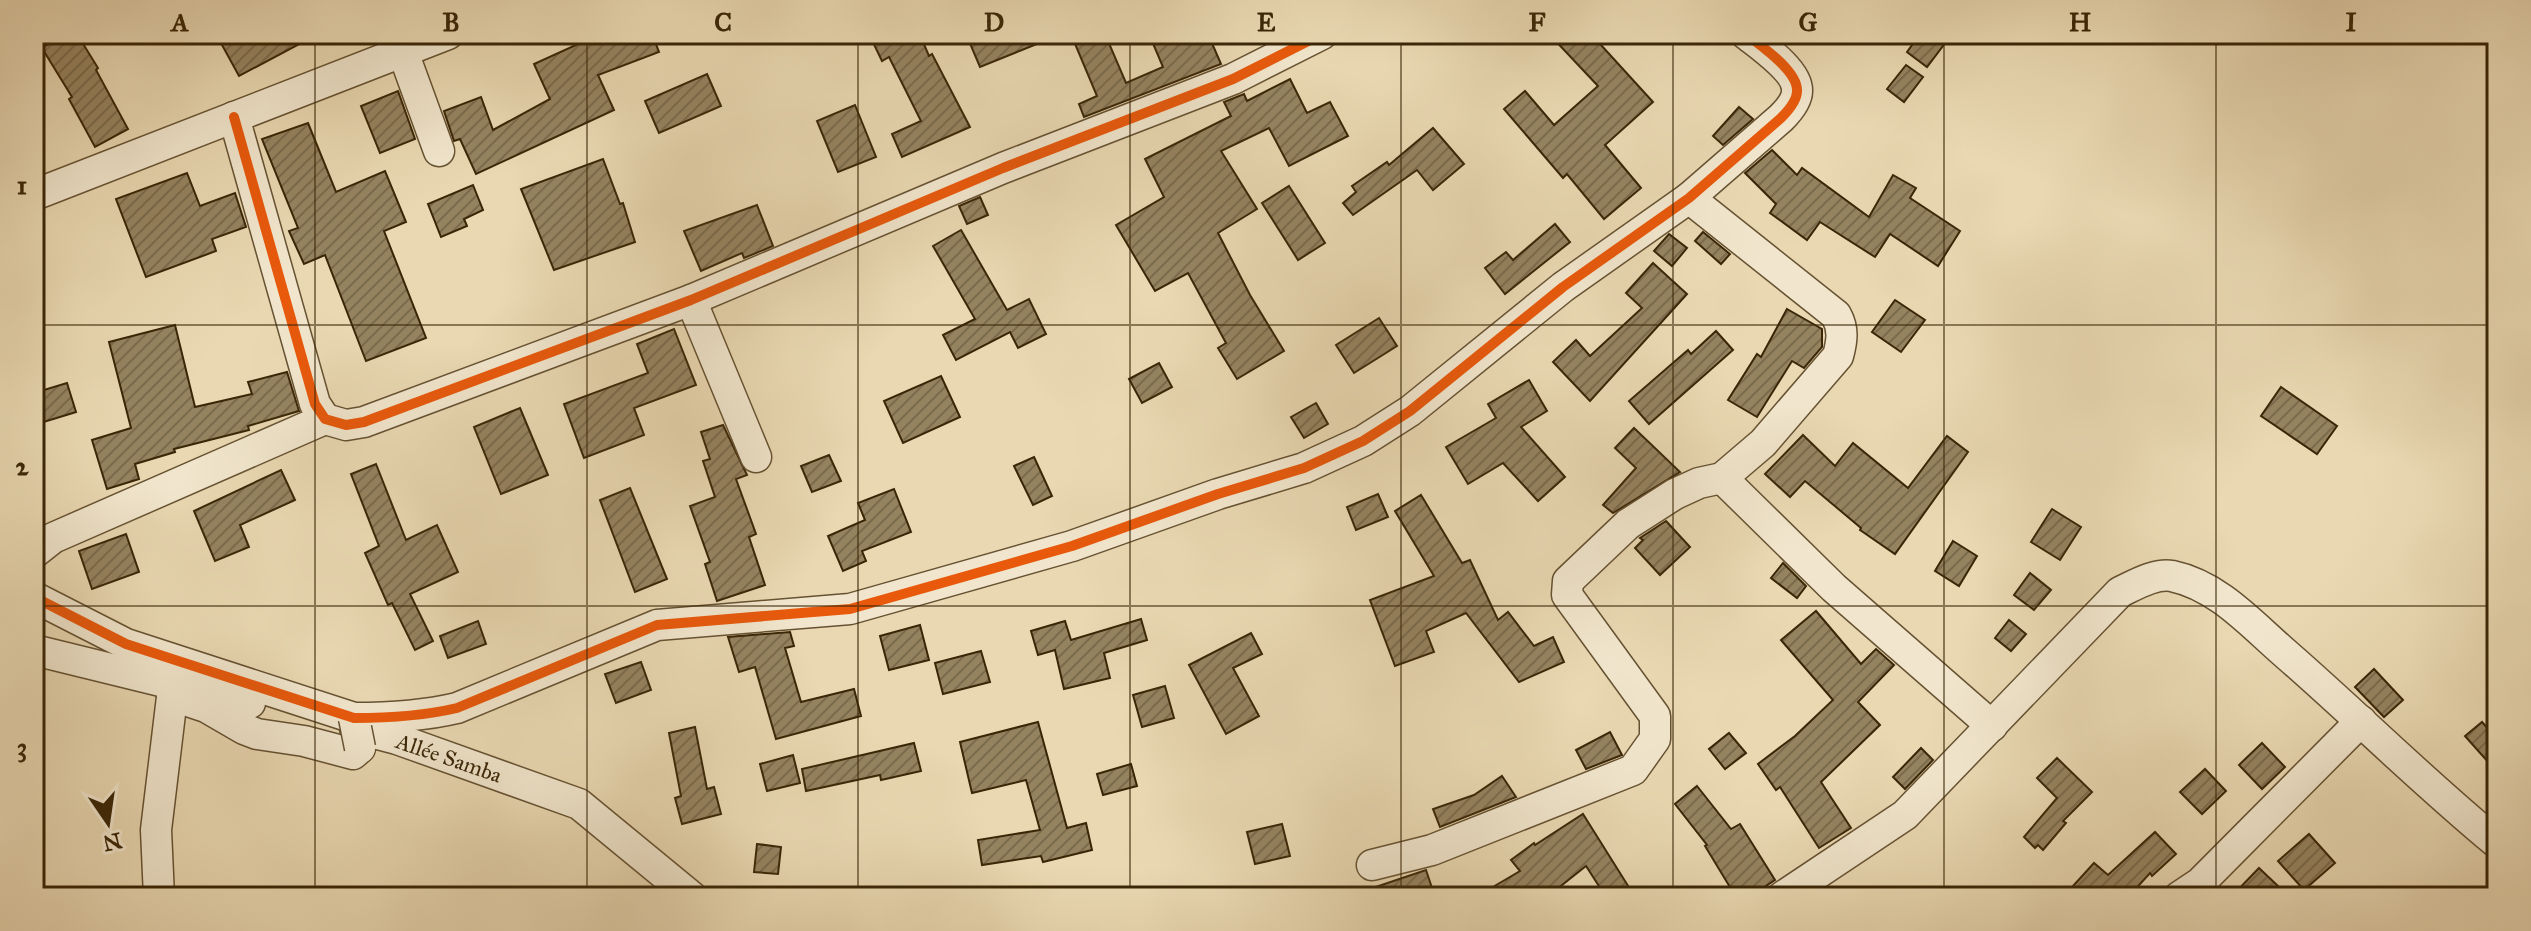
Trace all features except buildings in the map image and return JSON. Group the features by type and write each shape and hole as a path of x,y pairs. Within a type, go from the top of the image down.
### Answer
{"street":[{"path":"34,195 448,34"},
{"path":"34,553 53,538 325,419 346,425 364,422 691,300 1003,168 1233,79 1322,34"},
{"path":"34,597 126,644 354,718 429,714 457,708 657,625 850,609 1072,546 1218,494 1304,468 1363,441 1410,411 1563,287 1689,198 1793,105 1797,91 1793,75 1746,34"},
{"path":"403,52 439,151"},
{"path":"234,117 315,404 325,419"},
{"path":"1372,865 1432,850 1633,770 1655,739 1655,716 1567,595 1568,581 1628,524 1675,494 1699,483 1722,478 1763,443 1838,356 1842,339 1841,324 1836,315 1689,198"},
{"path":"691,300 756,457"},
{"path":"1722,478 1834,588 1992,726"},
{"path":"1782,897 1905,815 2120,592 2144,581 2169,575 2210,589 2497,843"},
{"name":"Allée Samba","path":"34,650 397,739 579,804 692,897"},
{"path":"34,669 172,697 206,707 257,734 304,741 353,754 360,748 354,718"},
{"path":"159,897 156,830 172,697"},
{"path":"2179,897 2200,883 2361,721"}],"cycle path":[{"path":"234,117 315,404 325,419 346,425 364,422 691,300 1003,168 1233,79 1322,34"},
{"path":"34,597 126,644 354,718 393,717 457,708 657,625 850,609 1072,546 1218,494 1304,468 1363,441 1410,411 1563,287 1689,198 1792,106 1797,91 1792,75 1746,34"}]}
